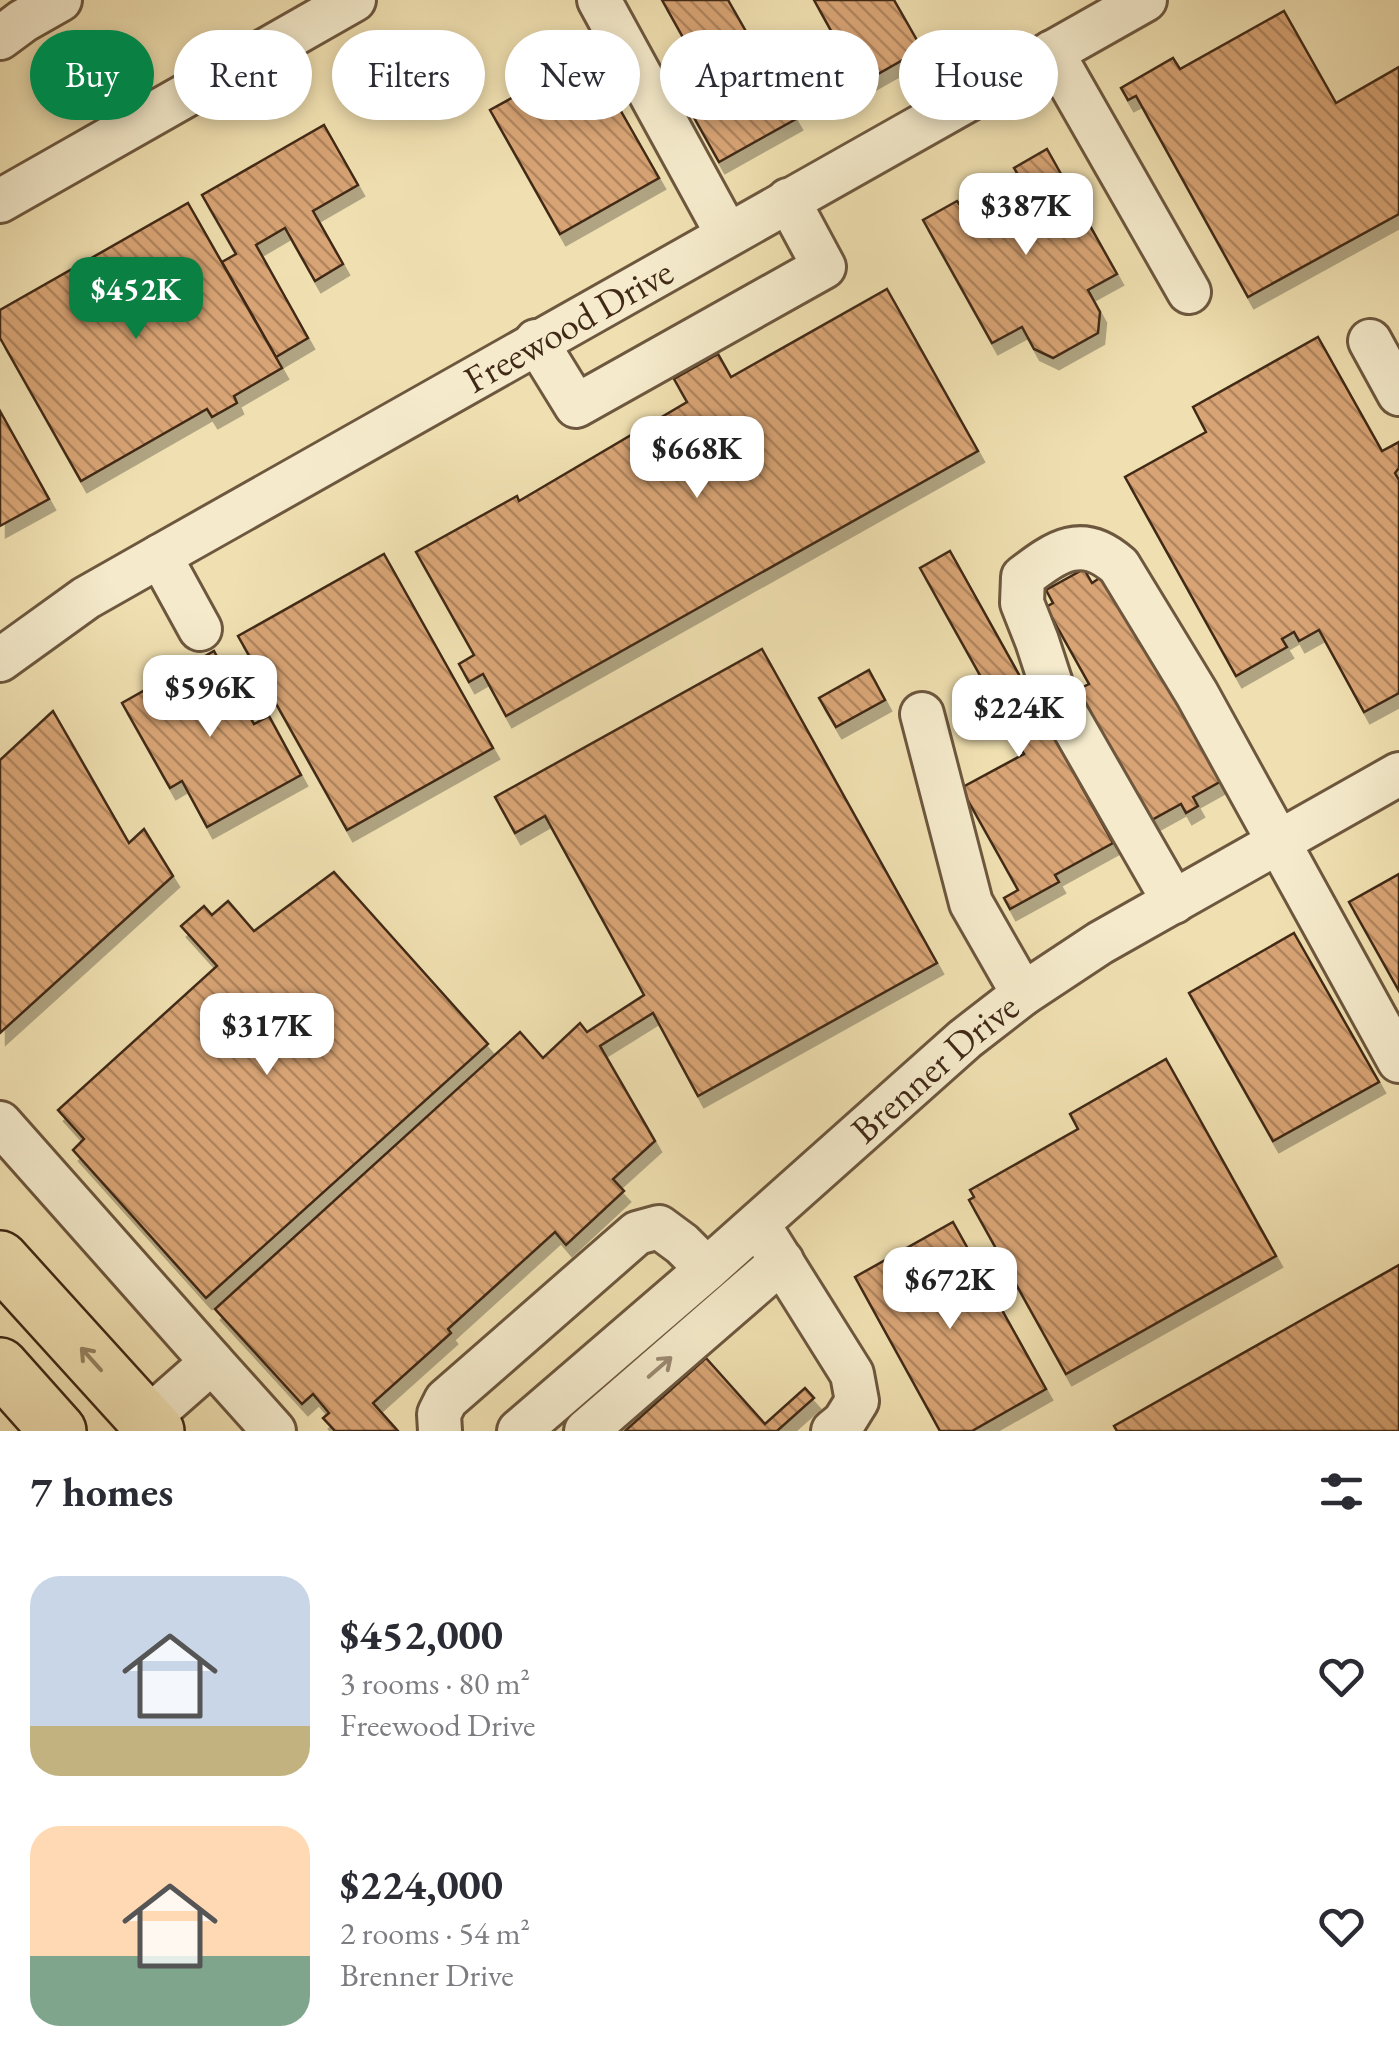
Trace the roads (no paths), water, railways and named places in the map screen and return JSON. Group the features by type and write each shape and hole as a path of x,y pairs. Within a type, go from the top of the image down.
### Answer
{"main road":[{"path":"0,1259 151,1425"},
{"path":"0,1366 58,1431"}],"street":[{"path":"0,38 60,0"},
{"path":"0,201 354,0"},
{"path":"599,0 727,234"},
{"name":"Freewood Drive","path":"1058,49 1145,0"},
{"path":"1058,62 1190,292"},
{"name":"Freewood Drive","path":"0,660 86,598 931,120"},
{"path":"536,342 576,406 791,286 824,267 788,200"},
{"path":"1370,341 1399,394"},
{"path":"1174,902 1054,694 1022,603 1024,578 1050,557 1081,547 1103,552 1119,566 1197,694 1399,1061"},
{"path":"160,556 200,629"},
{"path":"922,714 971,903 1023,994"},
{"name":"Brenner Drive","path":"518,1431 964,1040 1023,994 1100,943 1399,774"},
{"path":"0,1123 274,1431"},
{"path":"757,1223 852,1374 857,1401 833,1431"},
{"path":"440,1431 439,1414 446,1400 637,1233 659,1227 706,1268"},
{"path":"586,1431 782,1261"},
{"path":"151,1425 212,1362"}]}
